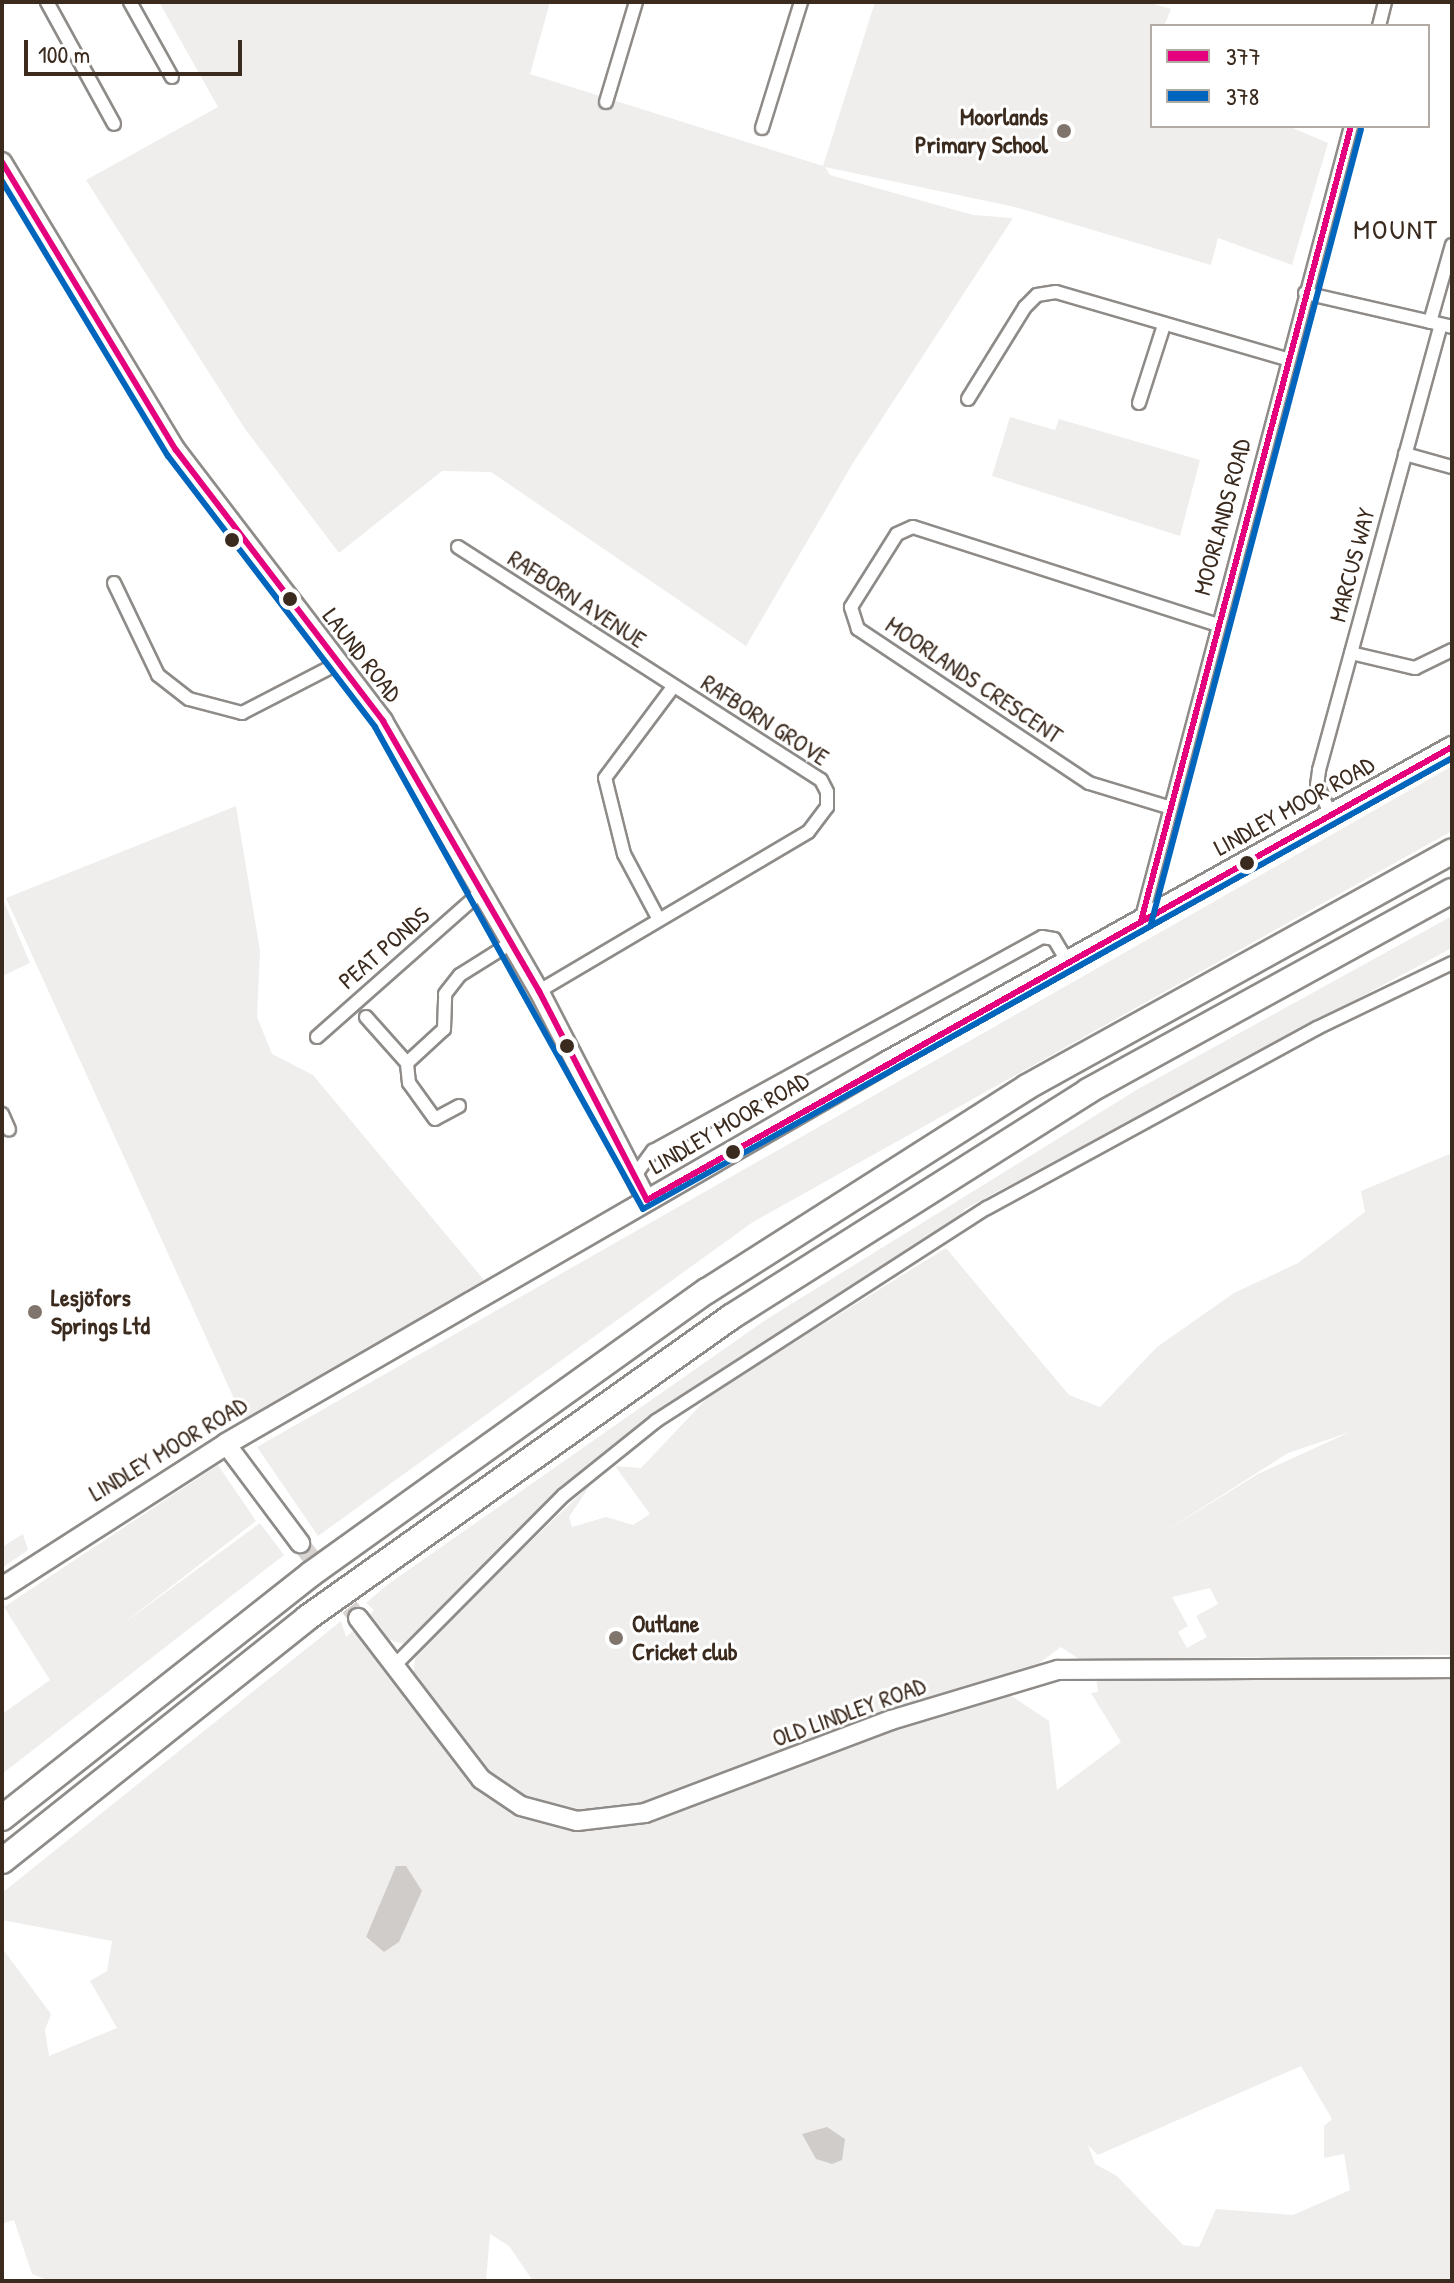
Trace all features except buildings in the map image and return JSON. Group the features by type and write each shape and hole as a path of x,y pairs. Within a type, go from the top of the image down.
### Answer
{"highway":[{"path":"2,1818 311,1574 707,1291 1027,1087 1452,851"},
{"path":"2,1861 307,1618 731,1317 1143,1059 1452,891"}],"main road":[{"name":"LINDLEY MOOR ROAD","path":"2,1588 226,1444 1067,961 1452,747"}],"street":[{"path":"47,2 114,124"},
{"path":"130,2 172,77"},
{"path":"606,102 636,2"},
{"path":"762,128 801,2"},
{"path":"1380,24 1385,2"},
{"name":"MOORLANDS ROAD","path":"1141,921 1216,624 1350,128"},
{"name":"LAUND ROAD","path":"2,162 176,450 383,721 539,991 647,1200"},
{"name":"MARCUS WAY","path":"1331,815 1317,785 1319,770 1441,325 1452,245"},
{"path":"968,399 1037,295 1056,292 1287,359"},
{"path":"1305,293 1441,325"},
{"path":"1139,403 1164,325"},
{"path":"1405,454 1452,467"},
{"name":"MOORLANDS CRESCENT","path":"1168,807 1089,783 858,629 851,607 897,534 913,527 1216,624"},
{"name":"RAFBORN AVENUE","path":"458,547 673,687"},
{"path":"114,583 158,675 189,699 242,713 337,664"},
{"path":"1351,653 1415,668 1452,650"},
{"name":"RAFBORN GROVE","path":"539,991 657,916 808,832 827,807 821,780 673,687 605,778 624,854 657,916"},
{"name":"PEAT PONDS","path":"317,1037 481,892"},
{"path":"636,1174 653,1151 1042,937 1054,939 1067,961"},
{"path":"407,1063 444,1029 445,994 460,975 511,943"},
{"path":"394,1666 564,1495 667,1413 999,1201 1452,963"},
{"path":"366,1017 407,1063 409,1083 435,1119 459,1106"},
{"path":"2,1114 9,1130"},
{"path":"226,1444 300,1543"},
{"name":"OLD LINDLEY ROAD","path":"358,1618 493,1789 539,1813 577,1821 645,1813 891,1720 1058,1670 1452,1668"}],"shaded area":[{"path":"159,2 550,2 530,74 823,166 875,2 1148,2 1171,9 1165,24 1150,24 1150,128 1293,128 1328,143 1292,265 1218,238 1211,265 1015,207 825,167 830,175 973,215 1013,218 853,463 746,646 491,472 442,471 339,553 245,429 86,180 218,107"},
{"path":"1010,417 1055,430 1059,419 1200,460 1180,536 992,476"},
{"path":"1452,766 1452,831 753,1222 318,1536 257,1447"},
{"path":"236,806 260,951 257,1017 272,1054 313,1075 484,1280 246,1425 6,898"},
{"path":"2,897 30,963 2,976"},
{"path":"1452,916 1452,948 965,1209 944,1233 648,1417 576,1476 404,1644 383,1638 368,1617 374,1610 366,1603 387,1585 767,1319 1138,1089"},
{"path":"1452,1153 1452,1655 1079,1659 1061,1647 1030,1670 629,1811 581,1813 515,1795 476,1763 413,1678 415,1658 439,1629 591,1484 569,1517 572,1527 606,1517 633,1525 650,1514 615,1466 641,1468 711,1394 946,1248 1069,1395 1100,1407 1157,1347 1234,1293 1298,1263 1365,1212 1361,1191","holes":["1350,1432 1258,1474 1156,1537 1288,1453","1210,1588 1218,1604 1196,1616 1207,1637 1187,1648 1178,1632 1188,1626 1172,1597"]},
{"path":"218,1465 256,1521 120,1626 260,1523 284,1555 2,1774 2,1714 50,1680 4,1607"},
{"path":"23,1534 28,1550 2,1568 2,1547"},
{"path":"341,1621 346,1637 356,1628 475,1784 523,1815 574,1828 632,1821 888,1727 1007,1693 1049,1721 1057,1790 1121,1742 1091,1693 1098,1692 1096,1677 1452,1675 1452,2281 533,2281 509,2246 490,2234 486,2281 50,2281 32,2274 14,2220 2,2224 2,1948 51,2014 45,2030 49,2056 117,2028 90,1981 107,1971 112,1941 2,1920 2,1893","holes":["396,1866 422,1891 399,1942 384,1952 366,1938","1301,2066 1332,2119 1324,2126 1324,2158 1344,2154 1350,2190 1293,2215 1216,2209 1199,2247 1183,2245 1117,2176 1095,2164 1088,2145 1098,2155"]},
{"path":"396,1866 406,1866 422,1891 399,1942 384,1952 366,1937"},
{"path":"827,2127 845,2139 842,2160 832,2164 816,2159 802,2134"}],"tunnel":[{"path":"300,1543 358,1618"}],"transit line":[{"name":"377","path":"1141,921 1350,128"},
{"name":"378","path":"1151,924 1361,129"},
{"name":"377","path":"2,162 176,450 383,721 539,991 647,1200 1452,747"},
{"name":"378","path":"2,181 168,456 375,727 643,1209 1452,758"}],"place":[{"name":"Moorlands Primary School","path":"1064,131"},
{"name":"Lesjöfors Springs Ltd","path":"35,1312"},
{"name":"Outlane Cricket club","path":"616,1638"}],"district":[{"name":"MOUNT","path":"1396,229"}]}
